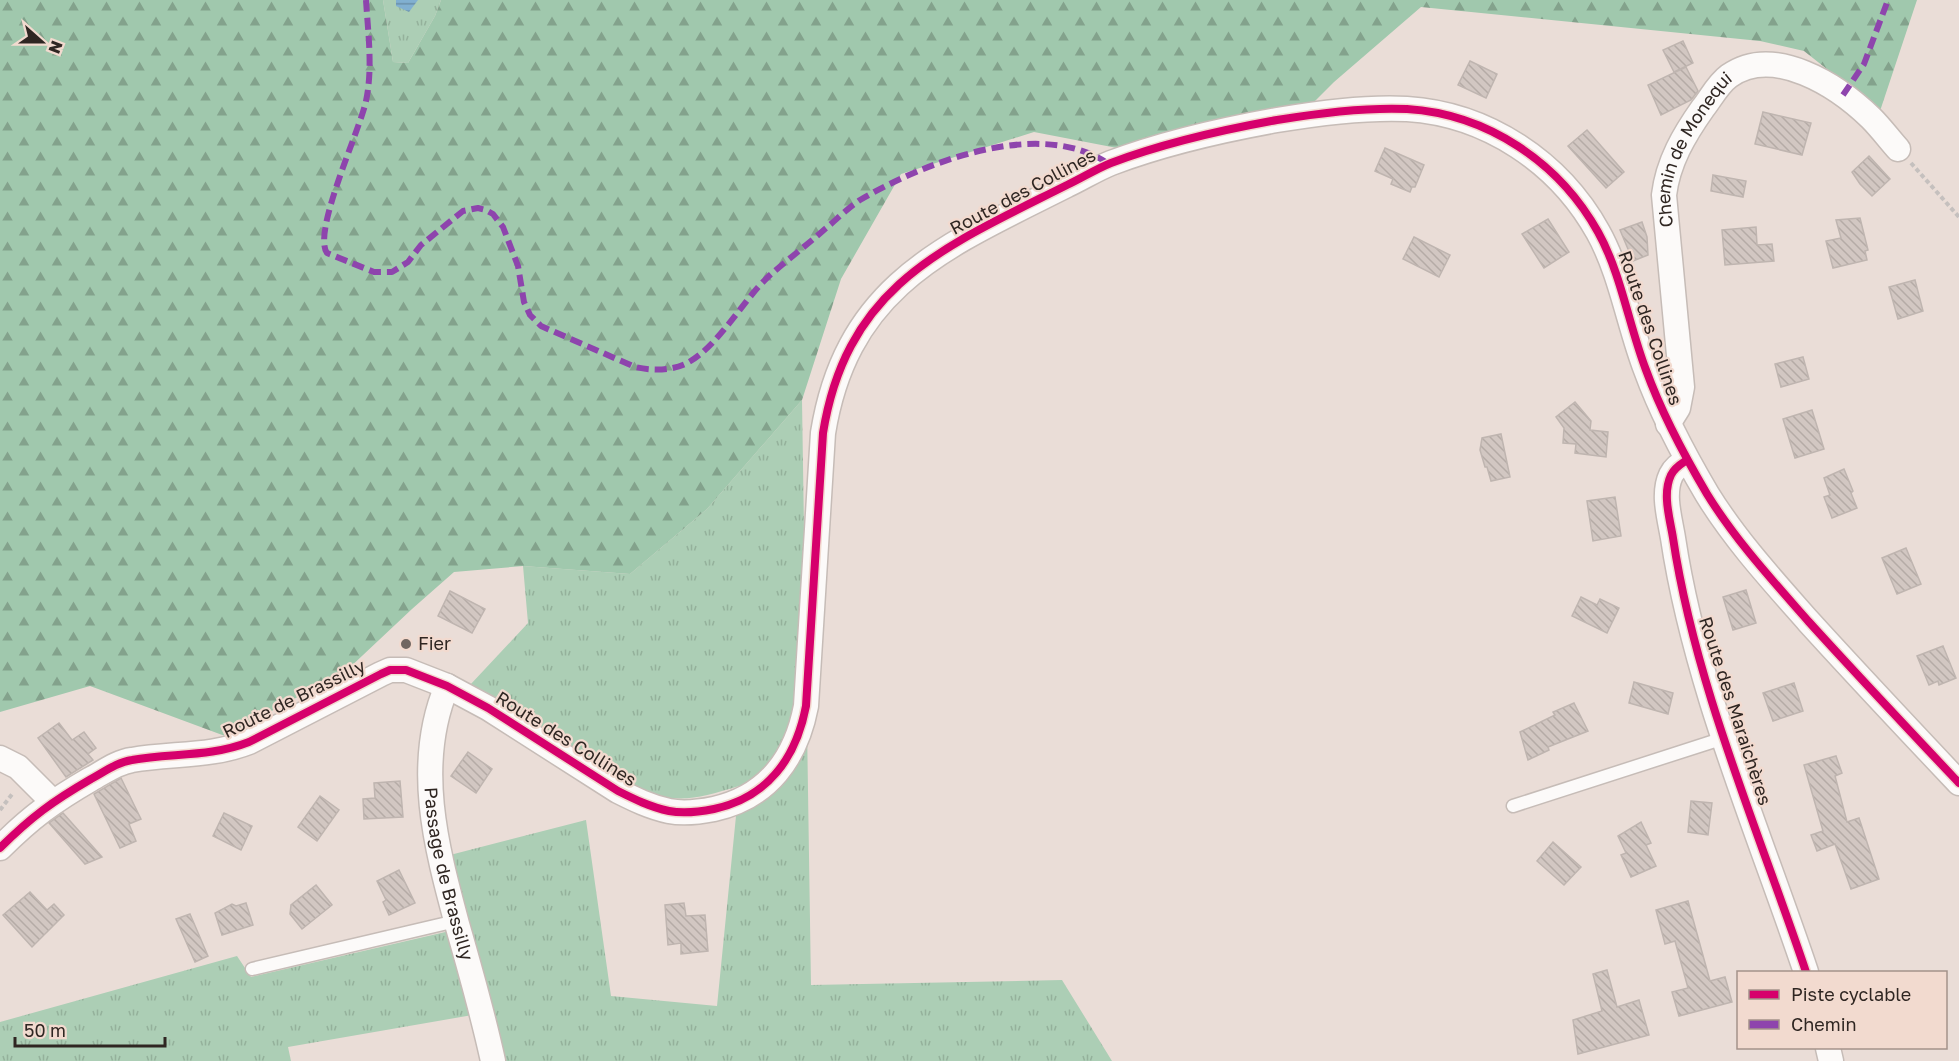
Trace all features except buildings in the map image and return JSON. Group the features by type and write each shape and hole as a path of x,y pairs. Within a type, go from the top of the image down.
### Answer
{"street":[{"name":"Chemin de Monequi","path":"1668,424 1678,408 1682,387 1664,195 1666,180 1674,155 1692,124 1718,88 1728,77 1740,70 1783,65 1796,69 1843,95 1871,118 1898,149"},
{"name":"Route des Collines","path":"447,686 488,708 618,791 654,807 683,813 703,812 740,801 755,793 768,783 792,749 806,706 826,411 840,366 862,325 891,290 929,259 1006,215 1109,164 1157,148 1247,125 1337,112 1410,109 1475,124 1516,144 1560,181 1588,216 1599,234 1615,271 1646,371 1668,424 1727,525 1821,635 1959,783"},
{"name":"Route des Maraichères","path":"1688,460 1677,467 1671,475 1667,496 1676,557 1688,614 1724,738 1806,971"},
{"name":"Route de Brassilly","path":"0,848 25,822 52,801 112,767 129,760 204,754 233,748 390,670 406,670 447,686"},
{"name":"Passage de Brassilly","path":"447,686 434,726 430,781 434,834 493,1061"},
{"path":"0,758 18,767 52,801"}],"lane":[{"path":"1513,806 1724,738"},
{"path":"252,969 456,921"}],"path":[{"path":"1898,149 1959,217"}],"green space":[{"path":"0,0 383,0 393,62 408,63 435,16 441,0 1917,0 1880,111 1804,51 1760,41 1421,7 1334,82 1308,108 1117,148 1034,132 901,174 841,279 802,400 707,509 630,574 523,566 454,572 346,671 225,736 90,686 0,712"},
{"path":"383,0 441,0 435,16 408,63 393,62"},
{"path":"802,400 811,985 1062,980 1112,1061 498,1061 484,1013 288,1047 291,1061 0,1061 0,1022 237,956 251,977 467,927 450,855 586,820 611,996 717,1006 739,786 688,798 664,797 636,790 470,685 528,623 523,566 630,574 707,509"}],"water":[{"path":"396,0 418,0 409,12 396,6"}],"marked path":[{"path":"366,0 369,50 368,89 362,115 331,203 324,242 327,253 374,272 392,272 408,262 421,245 463,211 478,208 486,210 493,214 503,227 518,266 524,302 530,315 541,326 635,367 655,370 669,369 689,362 721,334 769,276 847,210 860,200 917,172 983,150 1017,145 1050,144 1081,150 1109,164"},
{"path":"1843,95 1864,64 1888,0"}],"cycle path":[{"path":"0,848 32,818 54,802 116,765 126,761 235,747 390,670 406,670 447,686 488,708 618,791 655,807 675,812 697,812 733,803 750,795 764,785 787,758 801,725 806,706 823,433 835,382 854,340 879,305 909,276 943,251 981,229 1111,163 1172,143 1235,128 1309,115 1374,109 1407,109 1465,120 1518,146 1563,184 1582,207 1606,248 1652,386 1674,434 1718,511 1755,560 1809,622 1959,783"},
{"path":"1687,460 1673,472 1667,490 1669,515 1683,593 1712,703 1806,971"}],"place":[{"name":"Fier","path":"406,644"}]}
